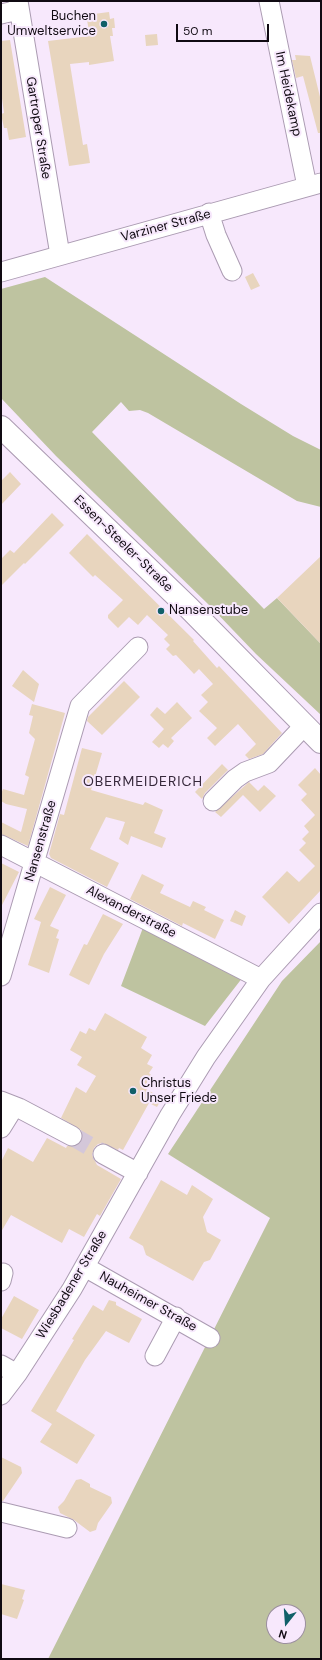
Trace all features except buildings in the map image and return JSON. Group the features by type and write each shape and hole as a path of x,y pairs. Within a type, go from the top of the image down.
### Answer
{"main road":[{"name":"Essen-Steeler-Straße","path":"1,421 42,466"},
{"name":"Essen-Steeler-Straße","path":"1,427 189,608 321,742"}],"street":[{"name":"Im Heidekamp","path":"269,1 314,185"},
{"name":"Gartroper Straße","path":"13,8 60,255"},
{"name":"Varziner Straße","path":"4,271 314,185"},
{"path":"209,214 216,235 232,271"},
{"name":"Nansenstraße","path":"1,976 80,706 138,647"},
{"path":"213,801 235,779 245,772 269,763 305,725"},
{"name":"Alexanderstraße","path":"1,846 261,979"},
{"name":"Wiesbadener Straße","path":"1,1394 9,1370 85,1267 191,1080 261,979 321,913"},
{"path":"1,1128 8,1104 19,1108 72,1136"},
{"path":"103,1154 138,1173"},
{"name":"Nauheimer Straße","path":"85,1267 176,1317 210,1338"},
{"path":"155,1356 176,1317"},
{"path":"1,1512 68,1528"}],"green space":[{"path":"45,277 241,404 293,436 321,450 321,507 297,501 148,413 140,410 129,411 121,402 92,432 264,609 277,598 321,644 321,715 256,654 208,604 56,456 1,398 1,289"},
{"path":"144,925 243,977 205,1026 121,986"},
{"path":"321,941 321,1659 48,1659 270,1218 168,1154 282,981"}],"tunnel":[{"path":"72,1136 103,1154"}],"place":[{"name":"Buchen Umweltservice","path":"104,24"},
{"name":"Nansenstube","path":"161,611"},
{"name":"Christus Unser Friede","path":"133,1091"}],"district":[{"name":"OBERMEIDERICH","path":"143,782"}]}
